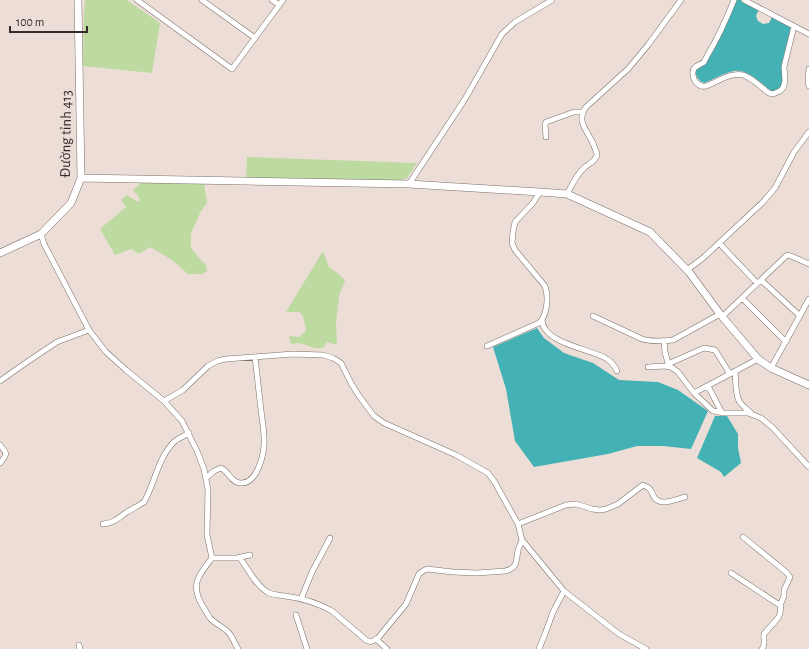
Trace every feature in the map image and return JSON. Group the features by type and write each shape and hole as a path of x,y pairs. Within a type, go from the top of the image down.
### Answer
{"street":[{"name":"Đường tỉnh 413","path":"0,253 41,234 71,203 81,178 78,0"},
{"path":"136,0 232,69 283,0"},
{"path":"202,0 255,38"},
{"path":"272,0 279,5"},
{"path":"409,184 465,99 498,39 515,22 552,0"},
{"path":"567,194 578,174 597,156 593,143 581,118 582,112 628,69 681,0"},
{"path":"734,0 723,28 714,45 704,61 694,69 693,76 697,84 702,87 730,76 742,75 770,93 773,94 780,91 783,88 785,81 784,67 794,26"},
{"path":"744,0 809,34"},
{"path":"809,69 809,86"},
{"path":"546,137 546,122 574,112 582,112"},
{"path":"687,270 703,258 762,203 775,188 794,152 809,132"},
{"path":"81,178 409,184 567,194 650,232 687,270 758,359 771,368 809,385"},
{"path":"540,192 533,203 515,222 512,243 515,250 545,286 548,300 542,320 543,325 546,330 560,341 609,360 617,372"},
{"path":"41,234 44,244 89,330 106,352 164,401 182,421 189,433 198,451 206,478 208,490 207,535 212,558"},
{"path":"719,243 759,282 800,316"},
{"path":"593,316 647,341 673,340 722,315 788,255 809,264"},
{"path":"742,298 786,342"},
{"path":"771,368 809,299"},
{"path":"487,346 539,323 542,320"},
{"path":"0,381 57,342 89,330"},
{"path":"664,341 668,365 678,372 694,393 713,411 722,413 744,413 761,418 773,428 809,467"},
{"path":"648,367 668,365 704,348 715,350 732,373 739,401 753,415"},
{"path":"164,401 183,390 208,366 217,361 226,359 293,354 323,355 341,362 351,383 374,416 384,423 450,452 488,473 518,524 522,540 564,591 619,634 646,649"},
{"path":"206,478 214,470 221,468 227,472 233,480 240,483 245,483 253,478 258,467 262,456 264,437 255,357"},
{"path":"694,393 758,359"},
{"path":"708,386 722,413"},
{"path":"103,524 117,520 144,502 164,456 177,440 189,433"},
{"path":"0,445 5,450 6,455 0,463"},
{"path":"518,524 566,505 576,504 592,509 606,509 618,504 644,485 650,488 655,499 659,502 685,497"},
{"path":"743,537 790,576 785,587 780,614 764,634 765,644 764,648 762,649"},
{"path":"301,599 312,572 330,538"},
{"path":"240,558 257,582 268,593 301,599 315,603 332,611 371,642 376,639 406,604 419,574 423,571 431,569 477,573 509,570 515,565 522,540"},
{"path":"212,558 240,558 250,555"},
{"path":"212,558 201,572 196,590 199,599 210,619 227,630 238,649"},
{"path":"732,573 781,606"},
{"path":"539,649 552,612 564,591"},
{"path":"296,615 307,649"},
{"path":"376,639 387,649"}],"green space":[{"path":"85,0 127,0 160,23 152,73 83,66"},
{"path":"247,157 417,163 407,178 397,182 246,178"},
{"path":"142,182 204,184 207,203 201,211 191,233 191,248 206,265 207,271 202,274 188,274 172,260 150,247 139,254 131,249 115,255 100,229 126,207 121,200 127,195 138,202 140,199 133,190"},
{"path":"323,251 329,267 339,274 345,281 339,296 336,324 337,345 327,342 323,348 314,348 300,343 291,344 289,336 299,337 306,330 303,316 299,312 286,312"}],"water":[{"path":"737,0 741,0 759,9 756,16 758,21 763,24 769,23 772,17 792,28 782,62 783,85 774,92 744,72 734,71 726,73 704,83 700,81 694,72 717,43"},
{"path":"537,328 544,338 564,353 593,363 619,380 658,382 678,390 708,411 691,449 663,446 637,446 608,454 534,467 515,441 506,389 493,347"},
{"path":"715,416 727,416 738,434 738,448 741,463 724,477 721,472 697,458"}]}
